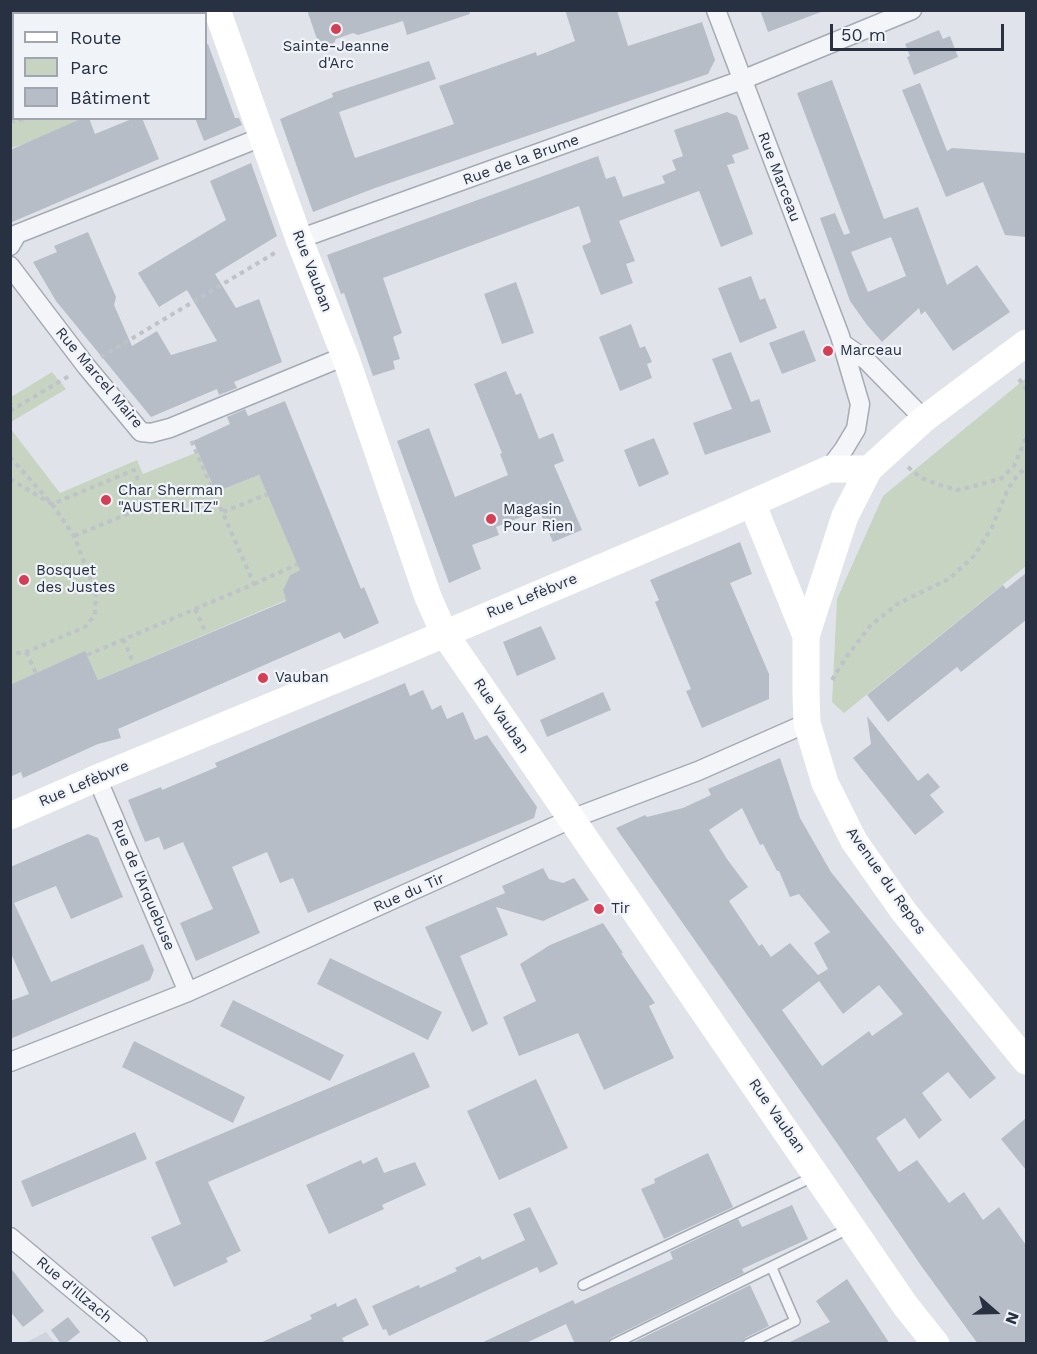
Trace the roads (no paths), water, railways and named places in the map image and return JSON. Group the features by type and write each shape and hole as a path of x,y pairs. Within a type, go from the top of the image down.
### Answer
{"main road":[{"name":"Rue Vauban","path":"217,10 299,239 345,356 425,588 444,633 852,1227 936,1344"},
{"path":"878,460 924,419 1026,343"},
{"name":"Rue Lefèbvre","path":"10,816 383,660 829,469 878,460"},
{"name":"Avenue du Repos","path":"878,460 845,516 806,636 807,723 825,783 854,841 904,912 1026,1061"},
{"name":"Avenue du Repos","path":"752,503 806,636"}],"street":[{"name":"Rue Marceau","path":"716,10 843,344 860,404 856,429 829,469"},
{"name":"Rue de la Brume","path":"299,239 742,80 912,10"},
{"path":"10,246 17,234 262,137"},
{"name":"Rue Marcel Maire","path":"10,266 86,366 141,432 160,432 345,356"},
{"path":"843,344 866,360 924,419"},
{"name":"Rue du Tir","path":"10,1062 188,992 571,819 698,771 807,723"},
{"name":"Rue de l'Arquebuse","path":"97,778 188,992"},
{"name":"Rue d'Illzach","path":"10,1238 138,1344"}],"lane":[{"path":"583,1285 817,1175"},
{"path":"614,1344 852,1227"},
{"path":"748,1344 795,1321 772,1268"}],"place":[{"name":"Sainte-Jeanne d'Arc","path":"336,29"},
{"name":"Marceau","path":"828,351"},
{"name":"Char Sherman \"AUSTERLITZ\"","path":"106,500"},
{"name":"Magasin Pour Rien","path":"491,519"},
{"name":"Bosquet des Justes","path":"24,580"},
{"name":"Vauban","path":"263,678"},
{"name":"Tir","path":"599,909"}]}
